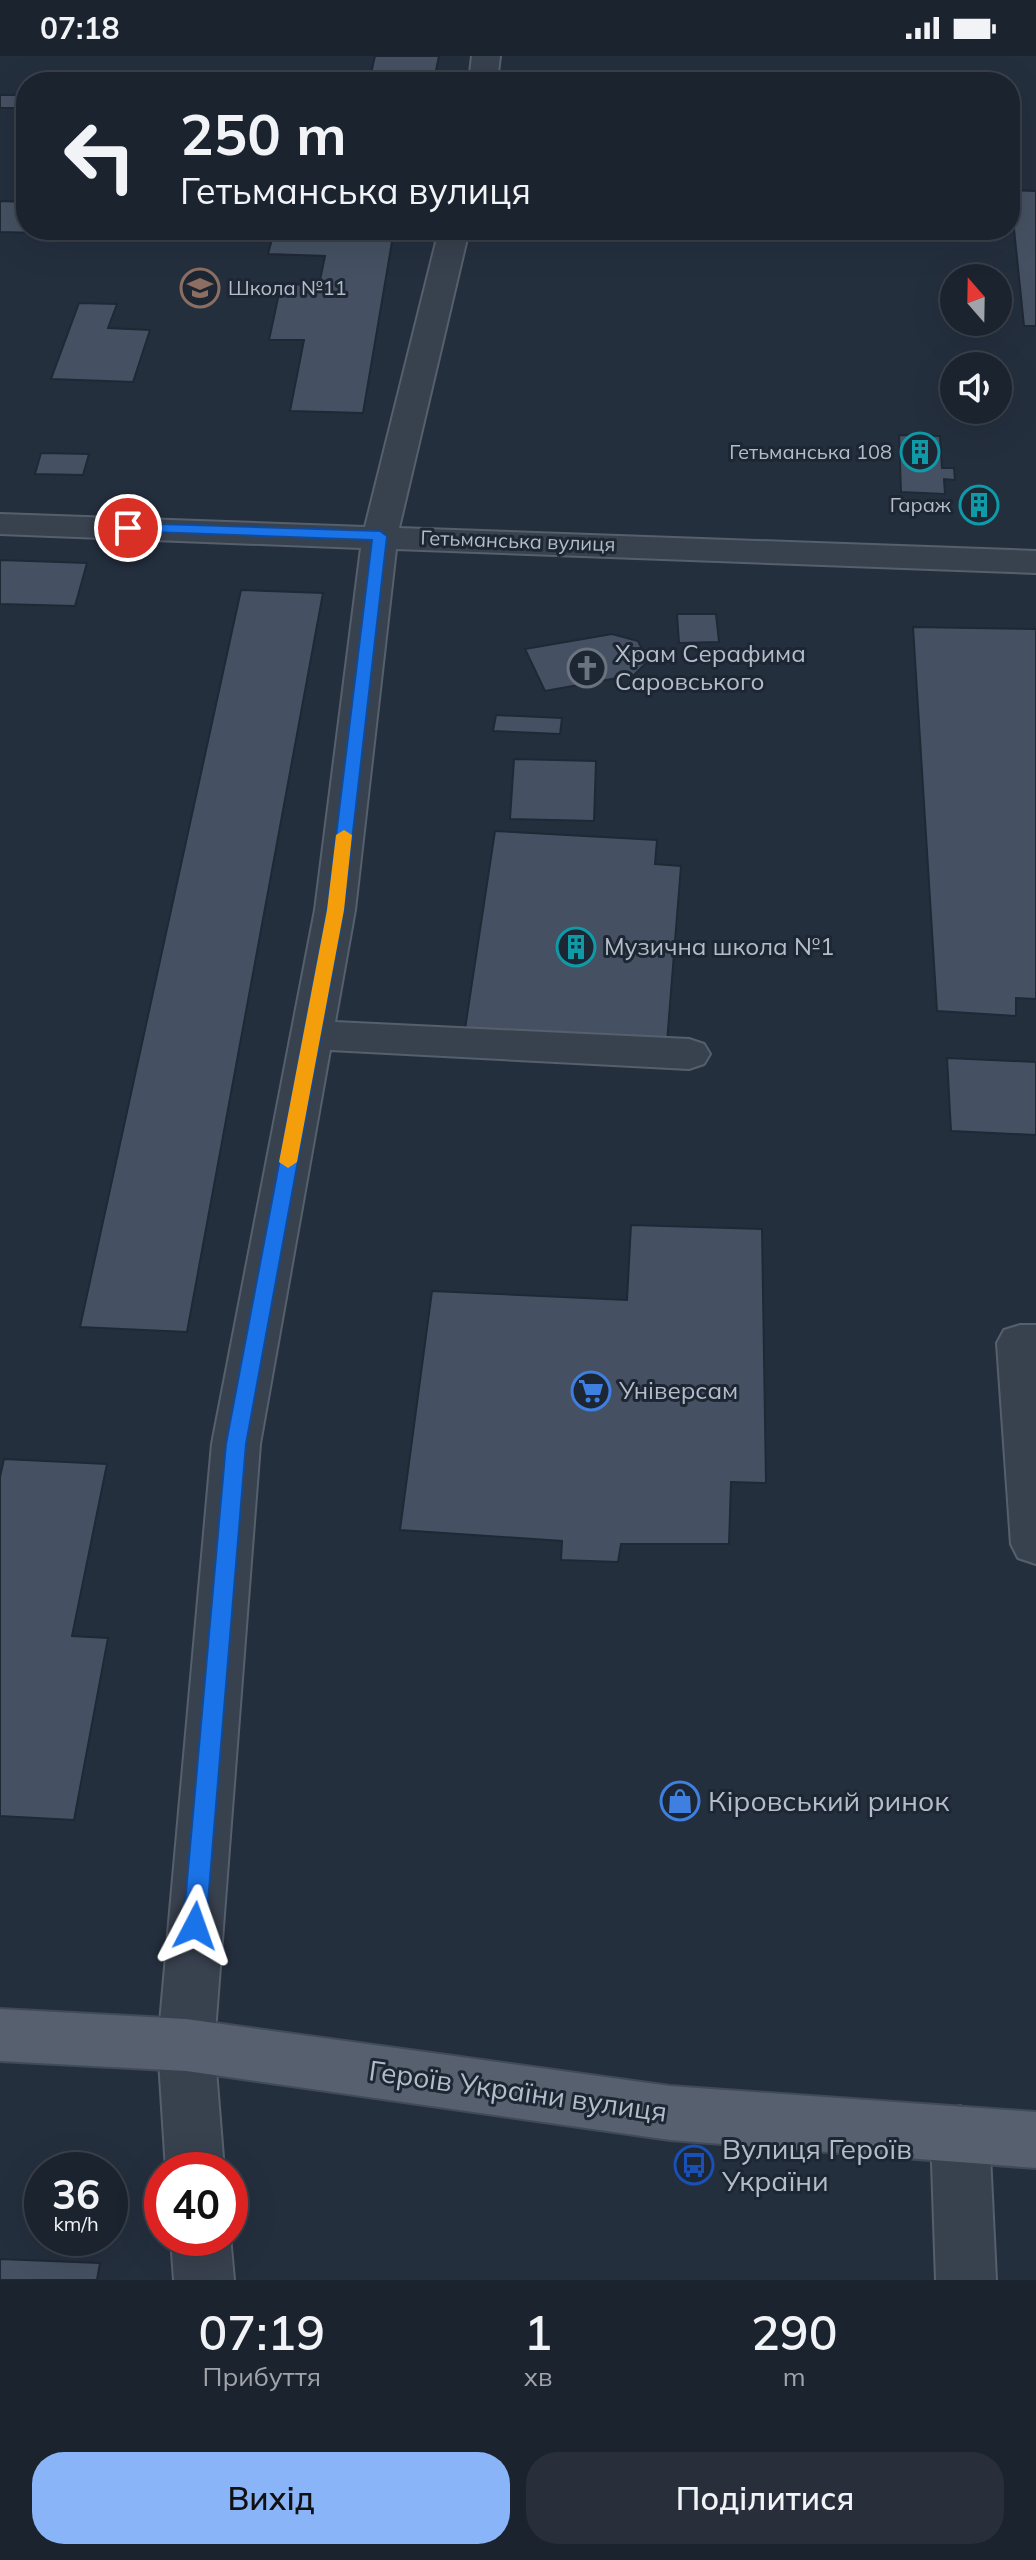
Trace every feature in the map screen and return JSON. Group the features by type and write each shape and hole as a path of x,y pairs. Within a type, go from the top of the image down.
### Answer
{"main road":[{"name":"Героїв України вулиця","path":"0,2035 186,2045 670,2113 1036,2140"}],"street":[{"path":"194,2152 186,2045 236,1444 335,910 380,536 452,240"},
{"name":"Гетьманська вулиця","path":"0,524 1036,562"},
{"path":"312,1035 689,1054"},
{"path":"1036,1343 1020,1343 1036,1544"},
{"path":"960,2134 966,2280"},
{"path":"202,2256 204,2280"}],"building":[{"path":"375,56 439,56 436,72 371,72"},
{"path":"0,95 16,95 16,108 0,108"},
{"path":"1020,190 1036,191 1036,326 1024,326 1015,240 1020,240"},
{"path":"0,201 16,202 16,232 0,232"},
{"path":"272,240 392,240 363,413 290,411 304,340 269,340 281,284 319,285 325,256 268,254"},
{"path":"79,303 117,304 108,328 150,330 133,382 51,379"},
{"name":"Гетьманська 108","path":"899,435 940,436 942,468 954,468 955,480 944,479 945,494 901,492"},
{"path":"41,453 89,454 83,475 35,474"},
{"name":"Гараж","path":"965,496 992,498 993,513 965,512"},
{"path":"0,560 87,563 75,606 0,604"},
{"path":"241,590 323,593 187,1332 80,1327"},
{"path":"677,614 716,614 719,642 679,643"},
{"path":"913,627 1036,629 1036,999 1016,998 1016,1016 937,1011"},
{"name":"Храм Серафима Саровського","path":"612,634 638,641 648,661 634,675 545,691 525,649"},
{"path":"496,715 562,718 560,734 493,731"},
{"path":"514,759 596,761 594,821 510,819"},
{"name":"Музична школа №1","path":"495,831 657,840 655,864 681,866 667,1042 465,1029"},
{"path":"947,1058 1036,1062 1036,1135 951,1131"},
{"name":"Універсам","path":"631,1225 762,1229 766,1483 731,1482 729,1544 621,1544 618,1562 561,1560 562,1541 400,1530 432,1291 627,1300"},
{"path":"4,1459 107,1464 72,1636 108,1638 74,1820 0,1816 0,1477"},
{"path":"0,2259 100,2263 97,2280 0,2280"}],"slow traffic":[{"path":"288,1162 335,910 344,835"}],"place":[{"name":"Школа №11","path":"200,288"},
{"name":"Гетьманська 108","path":"920,452"},
{"name":"Гараж","path":"979,505"},
{"name":"Храм Серафима Саровського","path":"587,668"},
{"name":"Музична школа №1","path":"576,947"},
{"name":"Універсам","path":"591,1391"},
{"name":"Кіровський ринок","path":"680,1801"},
{"name":"Вулиця Героїв України","path":"694,2165"}],"route":[{"path":"128,528 380,536 335,910 236,1444 195,1926"}]}
